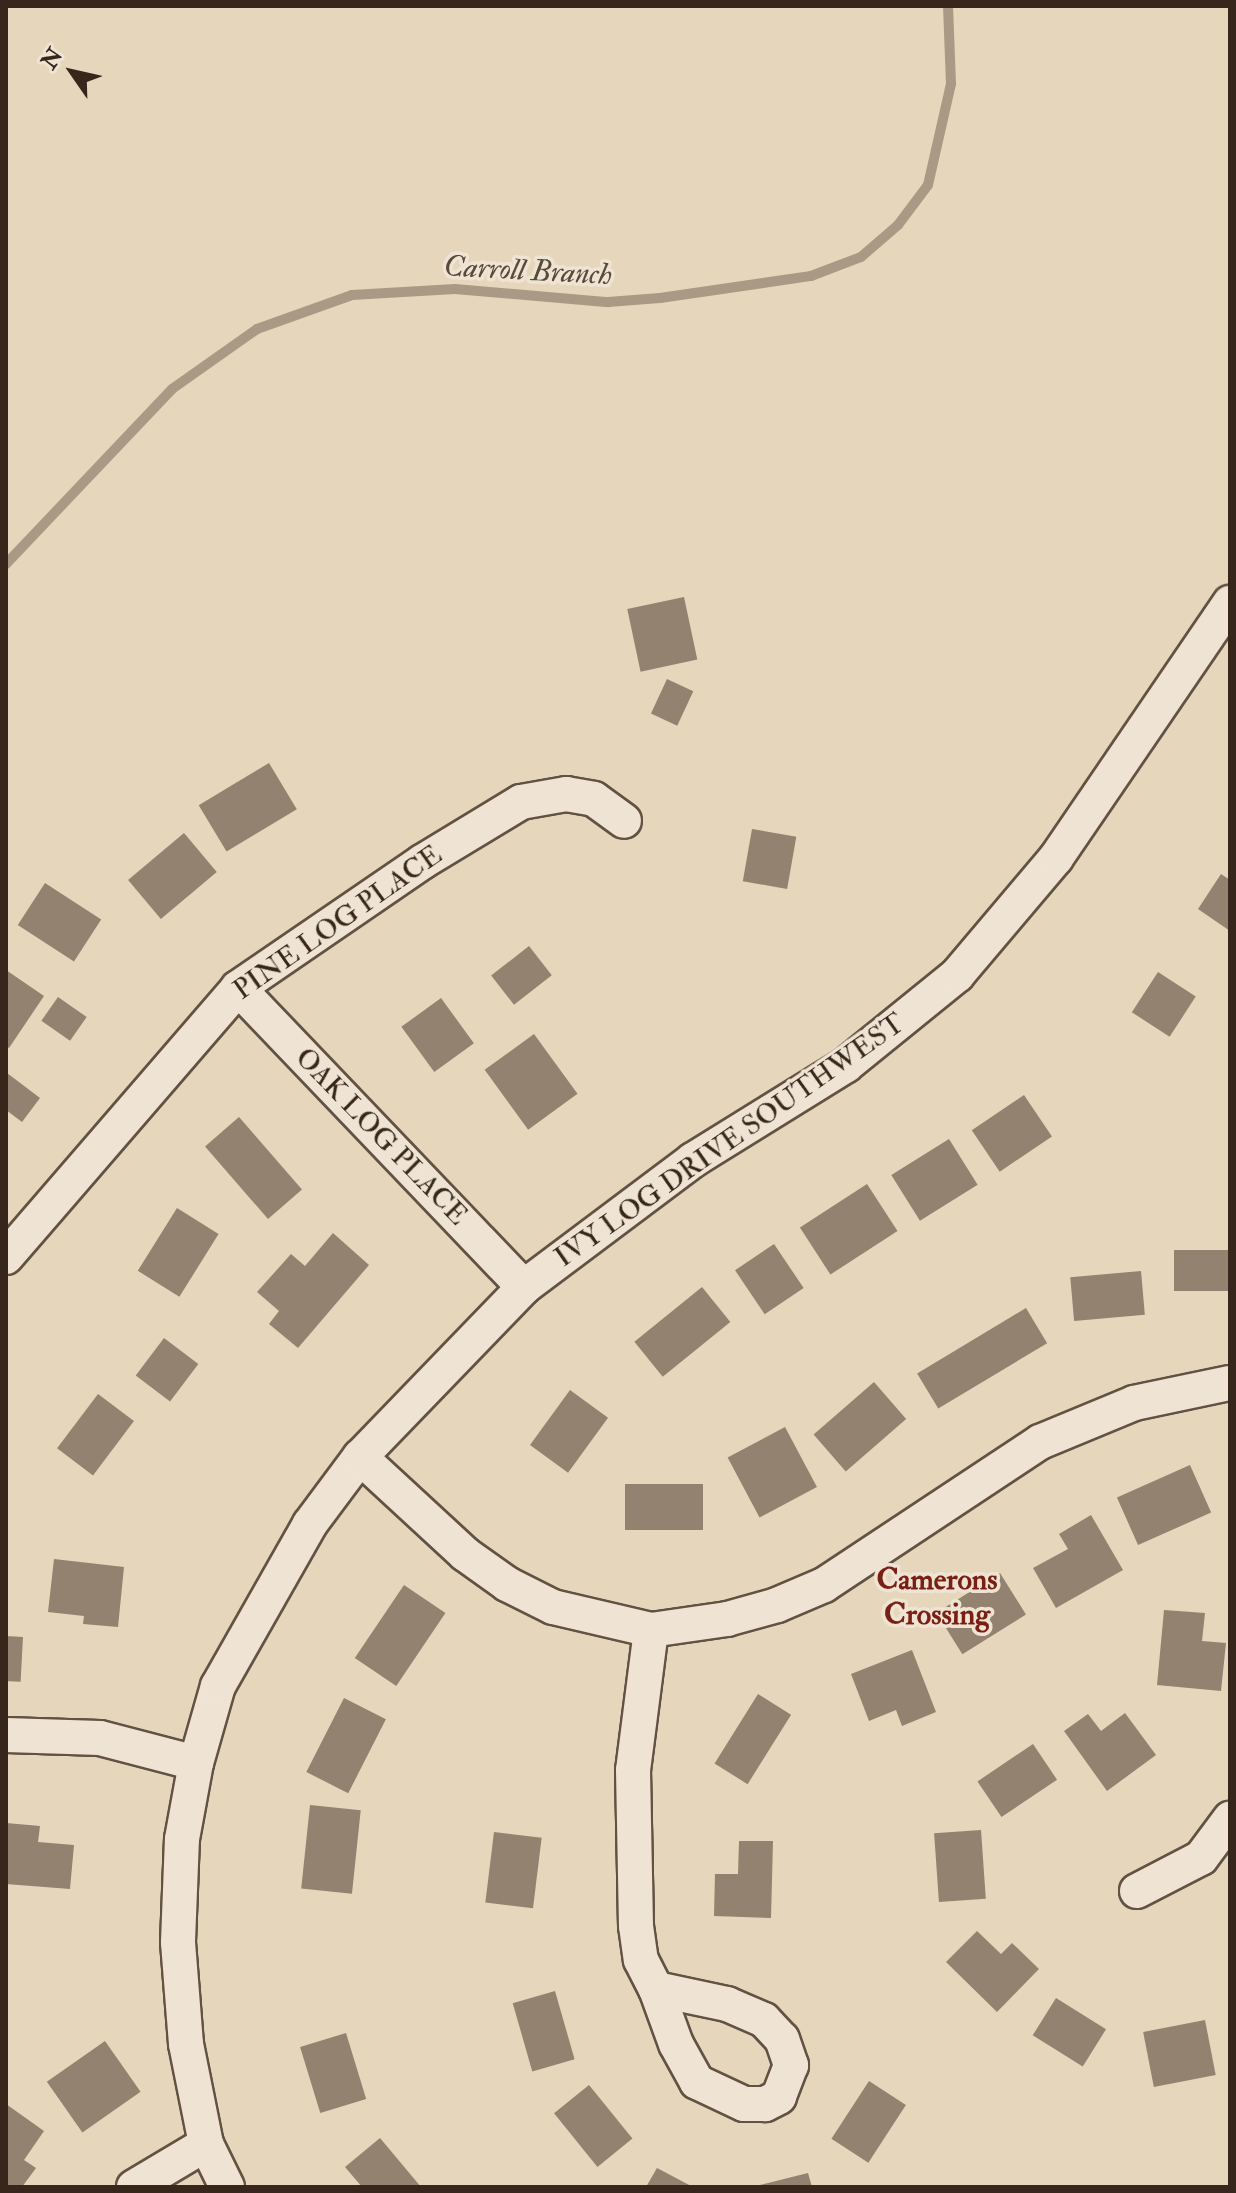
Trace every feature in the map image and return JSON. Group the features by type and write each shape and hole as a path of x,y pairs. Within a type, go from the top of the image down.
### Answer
{"street":[{"name":"IVY LOG DRIVE SOUTHWEST","path":"227,2187 206,2144 186,2044 178,1942 182,1839 196,1763 218,1686 261,1603 310,1524 360,1457 524,1287 693,1160 846,1065 957,975 1056,858 1230,603"},
{"name":"PINE LOG PLACE","path":"6,1257 238,988 422,862 521,802 566,794 594,799 624,821"},
{"name":"OAK LOG PLACE","path":"238,988 524,1287"},
{"path":"360,1457 465,1554 507,1584 553,1607 651,1630 727,1619 824,1585 1040,1442 1134,1403 1230,1383"},
{"path":"651,1630 634,1785 636,1926 641,1960 656,1989"},
{"path":"6,1735 100,1738 196,1763"},
{"path":"1137,1891 1201,1858 1230,1819"},
{"path":"134,2187 206,2144"}],"building":[{"path":"684,597 697,660 641,672 627,609"},
{"path":"667,679 693,691 677,726 651,713"},
{"path":"269,763 297,809 227,852 199,805"},
{"path":"752,829 796,837 787,889 743,881"},
{"path":"184,833 217,872 161,919 128,880"},
{"path":"1221,874 1230,880 1230,931 1198,909"},
{"path":"45,883 101,919 74,961 18,925"},
{"path":"529,946 552,975 514,1005 491,976"},
{"path":"6,970 44,996 9,1048 6,1046"},
{"path":"1158,972 1196,997 1170,1037 1132,1012"},
{"path":"58,997 87,1017 70,1041 41,1021"},
{"path":"441,998 474,1043 434,1072 401,1027"},
{"path":"534,1034 577,1094 528,1130 485,1070"},
{"path":"7,1073 40,1098 22,1122 6,1110"},
{"path":"1024,1095 1052,1136 1000,1172 972,1130"},
{"path":"239,1117 302,1189 268,1219 205,1147"},
{"path":"949,1139 978,1185 920,1221 891,1175"},
{"path":"867,1184 897,1231 830,1275 800,1228"},
{"path":"177,1208 219,1234 179,1297 138,1271"},
{"path":"333,1233 369,1265 298,1348 269,1324 279,1311 257,1292 291,1254 305,1266"},
{"path":"774,1244 804,1288 765,1314 735,1270"},
{"path":"1174,1250 1230,1250 1230,1291 1174,1291"},
{"path":"1141,1271 1145,1315 1074,1321 1070,1277"},
{"path":"702,1287 730,1322 663,1377 634,1342"},
{"path":"1026,1308 1047,1343 938,1409 917,1373"},
{"path":"164,1338 198,1364 170,1401 136,1376"},
{"path":"874,1382 906,1419 846,1471 814,1434"},
{"path":"570,1390 608,1418 568,1473 530,1445"},
{"path":"98,1394 134,1421 93,1475 57,1448"},
{"path":"785,1427 817,1487 760,1518 728,1458"},
{"path":"1190,1465 1211,1513 1138,1545 1117,1498"},
{"path":"625,1484 703,1484 703,1530 625,1530"},
{"path":"1091,1515 1123,1570 1056,1608 1033,1568 1068,1549 1059,1534"},
{"path":"54,1559 124,1567 118,1627 83,1624 84,1616 48,1612"},
{"path":"1000,1573 1026,1615 962,1654 936,1613"},
{"path":"404,1585 445,1613 396,1686 355,1658"},
{"path":"1164,1610 1205,1613 1202,1641 1226,1643 1221,1691 1157,1685"},
{"path":"6,1636 23,1637 21,1682 6,1681"},
{"path":"912,1650 936,1712 902,1726 896,1710 869,1721 851,1674"},
{"path":"758,1694 791,1715 748,1784 715,1764"},
{"path":"344,1698 386,1719 348,1793 306,1772"},
{"path":"1125,1713 1156,1755 1107,1791 1064,1731 1088,1714 1101,1731"},
{"path":"1033,1744 1057,1780 1001,1817 977,1781"},
{"path":"310,1805 361,1810 352,1894 301,1889"},
{"path":"6,1823 40,1826 38,1842 74,1845 70,1889 6,1884"},
{"path":"981,1830 986,1899 939,1902 934,1833"},
{"path":"494,1832 542,1838 533,1908 485,1902"},
{"path":"739,1841 773,1841 771,1918 714,1916 715,1874 738,1874"},
{"path":"977,1931 1001,1954 1012,1943 1039,1969 997,2012 946,1962"},
{"path":"555,1991 575,2059 532,2071 513,2003"},
{"path":"1056,1998 1106,2029 1083,2067 1033,2035"},
{"path":"1205,2020 1216,2075 1154,2087 1143,2032"},
{"path":"346,2033 366,2099 320,2113 300,2047"},
{"path":"105,2041 141,2092 82,2133 47,2082"},
{"path":"869,2081 906,2105 868,2163 831,2139"},
{"path":"589,2085 632,2139 597,2167 554,2113"},
{"path":"6,2104 44,2131 24,2160 36,2168 22,2187 6,2187"},
{"path":"380,2138 421,2187 362,2187 345,2167"},
{"path":"657,2168 693,2187 646,2187"},
{"path":"808,2173 812,2187 756,2187 756,2186"}],"waterway":[{"name":"Carroll Branch","path":"6,564 172,389 257,329 352,295 455,289 608,302 660,298 811,276 861,257 898,225 928,185 951,84 948,6"}],"district":[{"name":"Camerons Crossing","path":"937,1597"}]}
